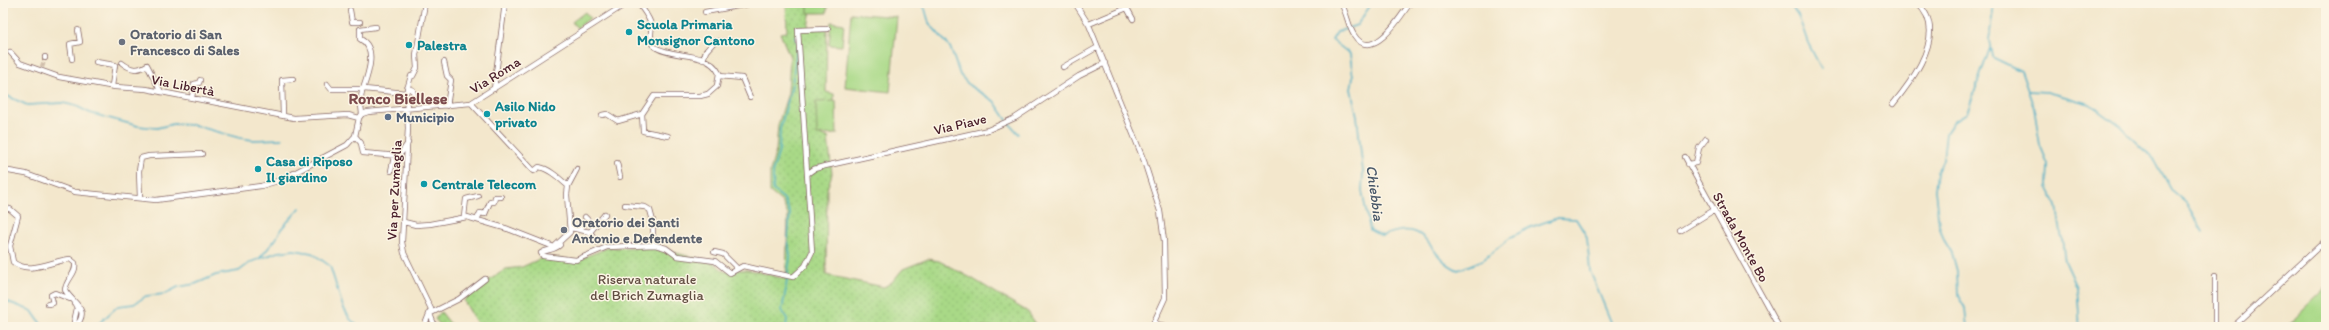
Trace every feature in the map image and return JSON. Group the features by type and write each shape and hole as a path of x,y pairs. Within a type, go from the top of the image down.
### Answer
{"street":[{"name":"Via per Zumaglia","path":"425,3 416,55 417,68 413,76 411,76 406,93 408,143 402,248 428,299 430,313 435,327"},
{"path":"494,89 505,3"},
{"name":"Via Roma","path":"361,116 407,109 471,103 627,3"},
{"path":"638,3 651,25 652,44 656,48 703,60 716,68 719,76 717,86 708,94 700,96 654,96 642,114 643,131 668,136"},
{"path":"706,12 754,3"},
{"path":"1075,3 1088,24 1105,64 1144,160 1160,211 1164,241 1166,293 1163,305 1154,322 1156,324 1169,327"},
{"path":"1290,3 1296,3"},
{"path":"1341,3 1354,35 1363,43 1373,43 1383,39 1410,3"},
{"path":"1893,104 1915,72 1928,46 1930,23 1917,3"},
{"path":"1088,24 1127,8 1133,19"},
{"path":"350,10 352,22 360,22"},
{"path":"3,170 26,174 75,192 162,200 271,184 347,145 355,136 361,116 361,101 368,79 370,47 366,42 360,39 360,28 376,27"},
{"path":"559,242 560,245 554,250 541,253 543,256 576,260 607,246 653,245 666,248 677,256 714,261 730,273 743,266 770,271 782,277 793,278 804,266 812,252 798,30 828,29"},
{"path":"72,59 70,44 80,42 78,30"},
{"path":"703,60 706,51 715,41 731,41"},
{"path":"1063,67 1098,47"},
{"name":"Via Libertà","path":"10,52 20,63 42,69 59,77 160,92 284,116 301,118 348,115 361,116"},
{"path":"96,62 115,65 112,86"},
{"path":"444,62 447,76 451,80 447,106"},
{"path":"122,63 129,68 141,69 147,65 160,92"},
{"name":"Via Piave","path":"807,174 814,169 825,166 988,130 1015,118 1079,76 1105,64"},
{"path":"719,76 742,78 750,97"},
{"path":"284,116 282,80 293,79"},
{"path":"192,98 194,84 199,83 200,80"},
{"path":"327,84 331,89 364,89 406,93"},
{"path":"407,88 413,90 414,96"},
{"path":"471,103 534,171 539,168 544,168 568,186"},
{"path":"602,115 608,114 618,121 642,114"},
{"path":"355,136 361,143 363,153 399,156 408,143"},
{"path":"1688,164 1696,163 1699,148 1706,139"},
{"path":"140,198 141,158 149,156 202,154"},
{"path":"391,171 394,156"},
{"name":"Strada Monte Bo","path":"1685,157 1779,327"},
{"path":"617,163 620,177"},
{"path":"404,222 416,225 430,224 464,217 508,229 554,247 570,232 571,228 567,195 568,186 577,169"},
{"path":"464,217 466,199 478,196"},
{"path":"477,220 480,213 485,214 490,202 494,202 495,197 501,197"},
{"path":"625,205 645,207 650,210 653,221 653,245"},
{"path":"3,208 10,209 18,216 10,246 13,262 19,266 34,267 70,259 76,263 74,272 65,284 65,290 80,306 80,318 74,327"},
{"path":"1680,231 1714,210"},
{"path":"590,232 605,214"},
{"path":"580,229 588,220 585,217"},
{"path":"571,228 590,232 597,242"},
{"path":"2233,327 2326,240"},
{"path":"714,252 723,254 737,268"},
{"path":"2215,276 2215,327"},
{"path":"424,327 430,313 459,298 478,286 484,279"},
{"path":"48,304 53,303 51,294 55,293 74,301 77,308 74,327"}],"green space":[{"name":"Riserva naturale del Brich Zumaglia","path":"786,3 812,3 808,28 827,28 826,92 834,94 834,109 822,115 821,136 828,137 832,174 827,189 826,275 884,287 892,282 903,269 928,259 939,261 973,279 1028,312 1038,327 479,327 464,301 470,293 506,269 522,267 544,257 575,261 607,248 654,247 714,263 725,272 734,270 750,270 786,279 788,215 782,202 770,192 770,171 776,151 778,125 788,93 790,57 780,33 787,32"},
{"path":"808,3 827,3 827,13 808,13"},
{"path":"585,12 590,18 577,28 572,22"},
{"path":"851,13 897,17 890,92 845,87"},
{"path":"831,22 844,24 842,46 829,45"},
{"path":"836,101 837,134 817,135 816,102"},
{"path":"2326,288 2326,327 2286,327"},
{"path":"441,312 453,327 442,327 435,319"}],"waterway":[{"path":"919,3 925,9 929,23 950,47 960,75 970,86 994,101 1007,120"},
{"name":"Chiebbia","path":"1372,3 1357,25 1337,32 1332,40 1350,54 1353,77 1351,89 1357,116 1363,172 1362,191 1370,230 1382,236 1398,231 1410,231 1419,234 1439,256 1458,270 1483,260 1511,237 1531,227 1557,218 1576,219 1587,237 1590,271 1613,327"},
{"path":"1788,3 1798,15 1808,43 1821,68"},
{"path":"1994,3 1989,40 1992,57 2021,71 2034,108 2040,145 2048,164 2047,187 2057,206 2065,261 2077,287 2080,327"},
{"path":"795,36 797,42"},
{"path":"786,287 790,257 788,239 790,213 784,199 773,190 773,170 779,151 780,129 792,85 797,47"},
{"path":"1967,327 1965,308 1958,296 1957,271 1952,253 1944,240 1939,225 1935,190 1937,172 1943,159 1946,133 1954,121 1967,113 1990,48"},
{"path":"2029,91 2047,92 2090,104 2120,126 2155,160 2172,191 2186,203 2203,232"},
{"path":"3,94 27,105 63,103 76,106 90,113 138,126 157,128 173,124 193,125 240,138 253,140 282,139"},
{"path":"1009,123 1019,134"},
{"path":"259,259 276,239 281,229 300,208"},
{"path":"95,327 118,306 134,304 146,296 165,294 178,287 195,284 216,275 239,271 251,262 278,252 294,250 312,253 330,266 343,307 350,319 359,327"},
{"path":"786,289 782,310 787,319 786,327"},
{"path":"3,300 32,311 43,327"}],"tunnel":[{"path":"42,67 45,58"}],"place":[{"name":"Scuola Primaria Monsignor Cantono","path":"629,32"},
{"name":"Oratorio di San Francesco di Sales","path":"122,42"},
{"name":"Palestra","path":"409,45"},
{"name":"Asilo Nido privato","path":"487,114"},
{"name":"Municipio","path":"388,117"},
{"name":"Casa di Riposo Il giardino","path":"258,169"},
{"name":"Centrale Telecom","path":"424,184"},
{"name":"Oratorio dei Santi Antonio e Defendente","path":"564,230"}],"district":[{"name":"Ronco Biellese","path":"398,98"}]}
